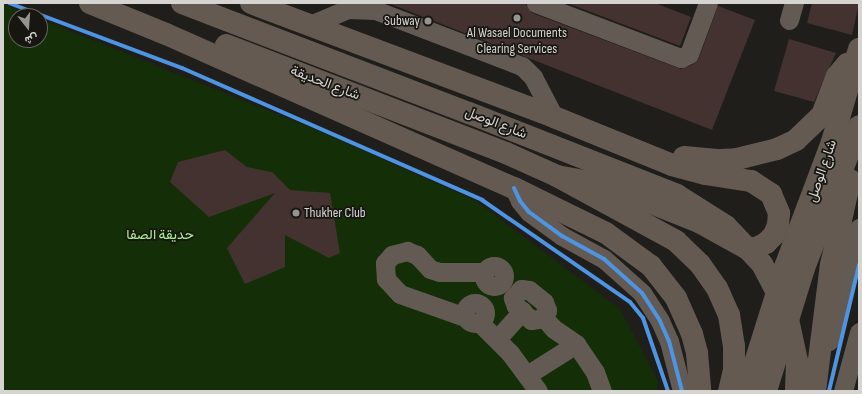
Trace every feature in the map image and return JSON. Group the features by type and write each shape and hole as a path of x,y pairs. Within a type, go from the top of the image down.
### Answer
{"main road":[{"name":"شارع الحديقة","path":"90,3 166,34 188,34 210,39 480,142 557,176"},
{"name":"شارع الوصل","path":"182,3 469,113 677,195 726,226 762,264 783,304 793,336 796,391"},
{"path":"258,4 554,117 687,171 751,181 762,186 771,194 779,213 774,235 766,243 756,248 746,248 699,222 606,185 557,176"},
{"path":"166,34 514,188 600,229 651,266 676,298 692,334 700,391"},
{"path":"637,150 720,160 757,155 777,149 796,140 814,125 822,115 837,76 858,53"},
{"name":"شارع الوصل","path":"746,391 785,267 832,142 858,53"},
{"name":"شارع الوصل","path":"766,391 804,268 859,126"},
{"path":"817,386 831,265 859,142"},
{"path":"557,176 676,241 700,264 717,288 729,315 734,346 734,370 729,391"}],"street":[{"path":"536,3 681,58 689,54 708,3"},
{"path":"310,25 348,9 376,10 522,66 533,77 554,117"},
{"path":"514,188 520,201 529,212 562,236 604,258 642,293 652,307 669,341 682,391"},
{"path":"817,386 859,228"},
{"path":"478,315 487,279 439,272 430,269 417,255 407,251 392,255 385,263 386,279 400,294 478,315 501,335 532,372 538,391"},
{"path":"501,335 522,311 535,321 544,318 567,342 590,380 602,391"},
{"path":"849,385 859,332"},
{"path":"532,372 567,342"}],"green space":[{"name":"حديقة الصفا","path":"3,4 13,8 8,8 8,48 48,48 48,22 314,129 476,201 620,309 658,381 657,391 3,391"}],"building":[{"path":"388,3 525,3 532,13 681,69 694,64 699,58 718,6 755,20 712,130"},
{"path":"567,3 655,3 691,17 680,46"},
{"path":"812,3 859,3 852,35 807,23"},
{"path":"789,39 836,53 814,102 774,91"},
{"name":"Thukher Club","path":"225,150 247,167 272,172 290,190 330,193 340,253 329,258 285,235 285,267 245,284 227,248 275,193 209,217 170,182 178,162"}],"cycle path":[{"path":"9,3 182,68 482,200 630,302 643,318 668,391"},
{"path":"514,188 520,201 529,212 562,236 604,259 642,293 660,321 669,341 682,391"},
{"path":"829,391 859,265"}],"place":[{"name":"Al Wasael Documents Clearing Services","path":"517,18"},
{"name":"Subway","path":"428,21"},
{"name":"Thukher Club","path":"296,213"}]}
